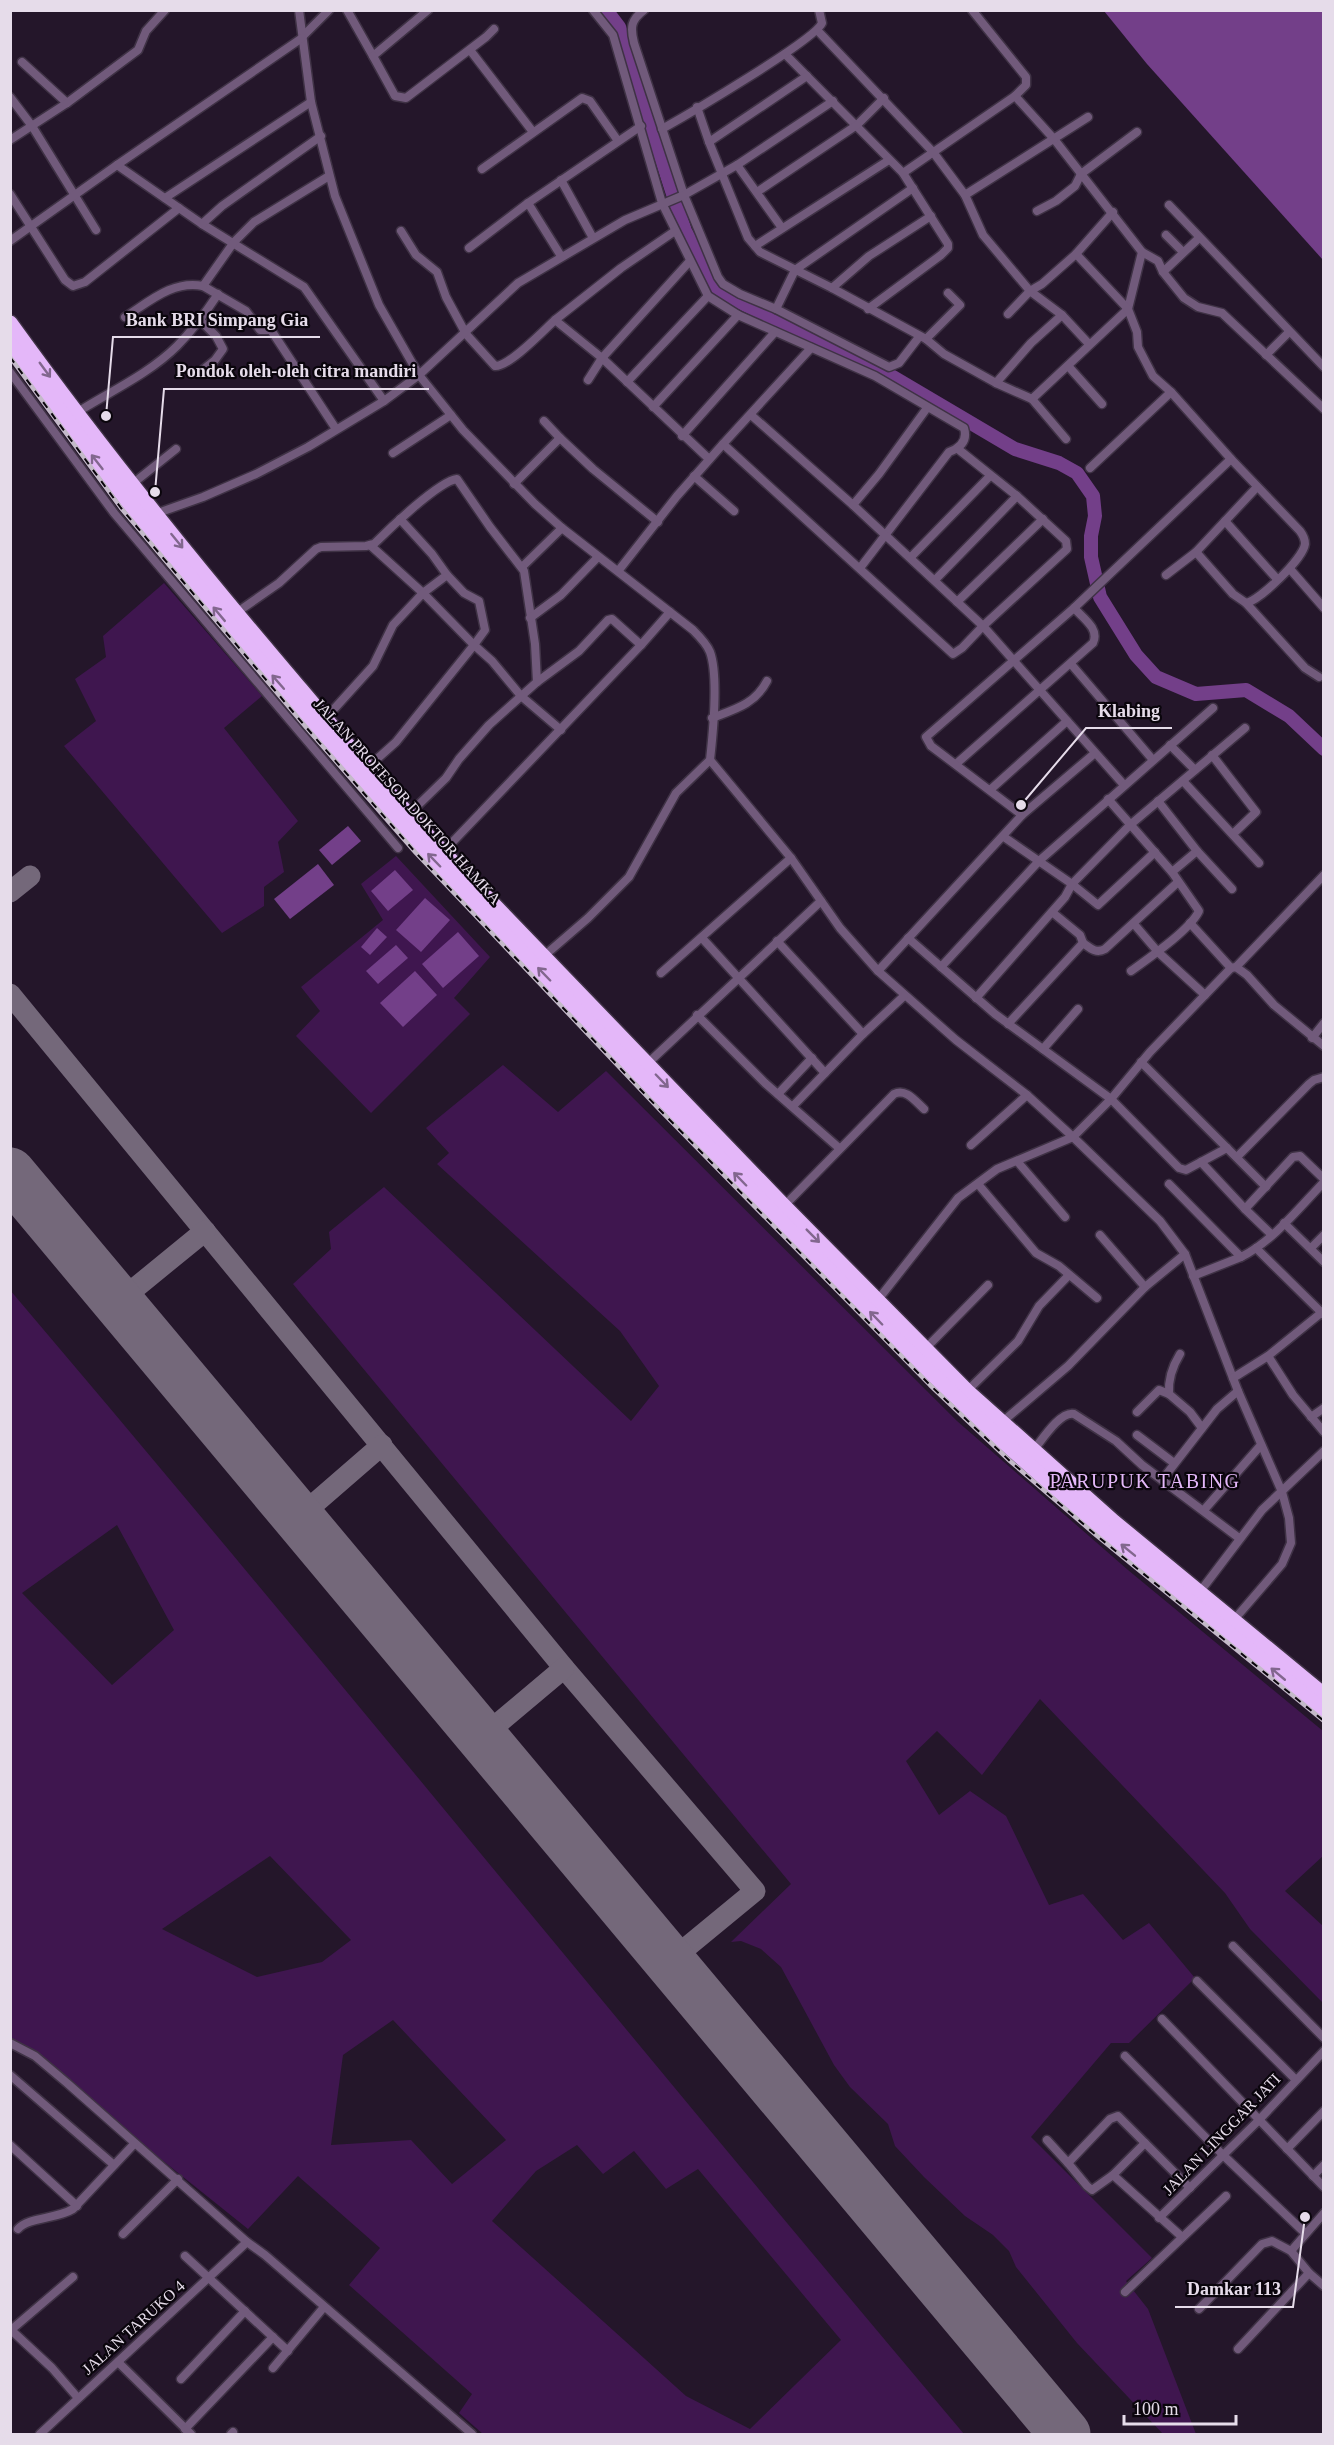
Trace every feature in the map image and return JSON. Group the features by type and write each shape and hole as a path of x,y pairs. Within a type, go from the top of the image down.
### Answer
{"highway":[{"path":"10,323 131,485 236,613 262,654"},
{"path":"10,344 129,503 262,654"},
{"name":"JALAN PROFESOR DOKTOR HAMKA","path":"262,654 368,767 443,852 479,898 589,1013"},
{"name":"JALAN PROFESOR DOKTOR HAMKA","path":"262,654 418,844 544,956 589,1013"},
{"path":"589,1013 647,1064 703,1132"},
{"path":"589,1013 703,1132 915,1345 1033,1451 1109,1526 1323,1711"},
{"path":"722,1151 784,1206 877,1301 999,1438 1109,1526 1199,1593 1323,1695"}],"street":[{"path":"10,140 67,103 138,50 146,31 165,10"},
{"path":"299,10 311,102 321,136 328,176 379,305 419,375 451,416 514,484 562,528 598,557 619,570 693,630 709,650 714,683 710,760 791,858 840,928 904,996 1027,1095 1073,1137 1160,1221 1185,1254 1238,1391 1282,1492 1289,1518 1291,1543 1282,1564 1233,1621"},
{"path":"10,241 302,37 328,10"},
{"path":"347,10 395,96 402,99 411,96 494,29"},
{"path":"373,56 428,10"},
{"path":"593,10 611,30 664,202 675,231 708,296 738,315 874,376 964,428 966,437 958,448 949,452 860,568"},
{"path":"644,10 633,20 631,32 682,196 718,278 723,284 889,367 899,363 960,305 948,293"},
{"path":"662,129 785,54 818,31 822,23 819,10"},
{"path":"903,173 1015,96 1026,85 1026,77 972,10"},
{"path":"818,31 933,152 965,195 983,235 1030,291 1062,315 1089,344"},
{"path":"470,50 533,132"},
{"path":"785,54 903,173 948,244 946,251 868,309"},
{"path":"22,62 67,103"},
{"path":"709,142 807,75"},
{"path":"1015,96 1054,139 1142,252 1158,261 1163,272 1191,303 1222,313 1323,409"},
{"path":"10,97 32,126 96,230"},
{"path":"482,169 579,99 586,97 618,141"},
{"path":"757,192 857,125 884,99"},
{"path":"154,514 235,484 308,447 384,401 419,375 466,334 518,283 625,220 682,196 737,165 833,101"},
{"path":"165,198 311,102"},
{"path":"697,107 721,174 748,238 760,252 923,338 944,354 996,383 1032,399 1066,439"},
{"path":"965,195 1088,117"},
{"path":"469,248 528,203 641,126"},
{"path":"1037,211 1056,201 1075,186 1081,174 1137,132"},
{"path":"202,224 222,206 321,136"},
{"path":"754,246 889,160"},
{"path":"117,165 202,224 304,287 384,401"},
{"path":"737,165 782,228"},
{"path":"204,286 234,242 261,216 328,176"},
{"path":"561,180 593,238"},
{"path":"776,309 795,270 913,188"},
{"path":"10,194 65,280 73,286 79,286 179,208"},
{"path":"528,203 561,256"},
{"path":"1169,206 1323,367"},
{"path":"1008,314 1030,291 1042,284 1076,254 1113,212"},
{"path":"832,288 869,256 931,216"},
{"path":"401,231 416,255 437,272 446,297 466,334 489,361 499,367 621,268 675,231"},
{"path":"1166,235 1183,252"},
{"path":"1163,272 1199,238"},
{"path":"1032,399 1069,367 1089,344 1128,309 1142,252"},
{"path":"1076,254 1128,309 1137,332 1138,347 1153,376 1171,392 1304,536 1303,551 1290,569 1255,600 1246,603"},
{"path":"588,380 602,358 690,262"},
{"path":"125,317 174,287 186,284 204,286 246,311 260,330 272,330 296,371 336,429"},
{"path":"76,413 104,398 164,357 200,320 218,294"},
{"path":"627,382 708,296"},
{"path":"653,406 738,315"},
{"path":"996,383 1031,343 1062,315"},
{"path":"200,320 216,336 223,349 215,360 200,372"},
{"path":"555,320 602,358 682,436 709,459"},
{"path":"682,436 775,332"},
{"path":"1266,355 1288,332"},
{"path":"619,570 694,476 811,348"},
{"path":"1069,367 1102,404"},
{"path":"10,372 114,513 398,848"},
{"path":"1090,468 1171,392"},
{"path":"853,505 879,474 927,408"},
{"path":"751,415 911,557 982,626 1124,785"},
{"path":"393,453 451,416"},
{"path":"544,421 593,470 658,522"},
{"path":"514,484 560,438"},
{"path":"723,444 951,653 955,654 982,626 1067,549 1066,541 1043,519 958,448"},
{"path":"131,485 176,449"},
{"path":"1022,815 931,746 926,737 1074,608 1231,459"},
{"path":"694,476 734,511"},
{"path":"911,557 990,476"},
{"path":"236,613 279,582 316,549 370,545 431,494 457,478 490,527 522,567 526,578 535,644 537,682"},
{"path":"1166,575 1196,552 1257,487"},
{"path":"934,580 1017,496"},
{"path":"114,513 129,503"},
{"path":"368,767 396,742 485,630 478,601 464,593 400,519"},
{"path":"957,602 1043,519"},
{"path":"1225,521 1277,579"},
{"path":"522,567 562,528"},
{"path":"370,545 492,661 521,696 561,730"},
{"path":"1196,552 1305,668 1322,676"},
{"path":"530,618 561,596 598,557"},
{"path":"1290,569 1323,608"},
{"path":"325,719 373,666 393,625 423,593 447,575"},
{"path":"956,764 1093,643 1096,637 1093,628 1074,608"},
{"path":"443,852 561,730 670,612"},
{"path":"408,815 446,778 459,759 489,725 537,682 579,651 608,620 618,622 641,645"},
{"path":"1071,664 1152,760"},
{"path":"712,718 751,702 761,692 767,681"},
{"path":"941,967 1039,861 1213,708"},
{"path":"990,790 1067,721"},
{"path":"976,998 1065,897 1072,884 1130,825 1245,728"},
{"path":"1170,745 1196,770"},
{"path":"878,971 1022,815 1095,753"},
{"path":"1212,755 1256,812 1233,834"},
{"path":"544,956 588,918 629,877 676,793 710,760"},
{"path":"1183,781 1259,863"},
{"path":"1108,799 1172,872 1199,911 1190,923 1158,952 1131,970"},
{"path":"1158,801 1232,889"},
{"path":"1004,837 1072,884 1094,903 1101,904 1155,852"},
{"path":"1172,872 1197,850"},
{"path":"661,973 791,858"},
{"path":"877,1301 953,1205 997,1168 1073,1137 1111,1099 1142,1062 1205,995 1323,875"},
{"path":"1052,912 1080,935 1083,943 1095,951 1100,951 1134,924 1178,882"},
{"path":"647,1064 821,901"},
{"path":"1190,923 1233,967 1247,975 1274,1005 1323,1046"},
{"path":"1134,924 1158,952 1205,995"},
{"path":"702,938 825,1073"},
{"path":"908,938 1008,1024 1111,1099 1179,1168 1186,1170 1227,1148"},
{"path":"777,941 863,1034"},
{"path":"1008,1024 1083,943"},
{"path":"793,1106 863,1034 904,996"},
{"path":"1043,1049 1078,1009"},
{"path":"697,1015 778,1094 839,1148"},
{"path":"1312,1038 1323,1023"},
{"path":"778,1094 812,1058"},
{"path":"1142,1062 1266,1187"},
{"path":"1237,1157 1309,1084 1323,1077"},
{"path":"784,1206 896,1092 907,1094 924,1109"},
{"path":"971,1145 1027,1095"},
{"path":"1193,1276 1241,1257 1256,1248 1284,1223 1323,1181 1300,1156 1296,1156 1245,1209"},
{"path":"1017,1161 1065,1217"},
{"path":"1201,1162 1271,1234"},
{"path":"978,1184 1036,1253 1059,1266 1097,1298"},
{"path":"1169,1184 1241,1257"},
{"path":"1284,1223 1323,1262"},
{"path":"1100,1235 1145,1287"},
{"path":"1311,1248 1323,1235"},
{"path":"1233,1378 1268,1356 1322,1314 1256,1248"},
{"path":"1001,1423 1068,1366 1145,1287 1185,1254"},
{"path":"967,1391 1018,1341 1039,1306 1069,1275"},
{"path":"915,1345 988,1285"},
{"path":"1169,1394 1168,1382 1180,1354"},
{"path":"1268,1356 1293,1395 1323,1432"},
{"path":"1137,1412 1158,1390 1162,1389 1191,1412 1202,1428"},
{"path":"1162,1480 1217,1409 1238,1391"},
{"path":"1311,1417 1323,1408"},
{"path":"1033,1451 1060,1418 1071,1413 1107,1435 1239,1538"},
{"path":"1137,1435 1174,1463"},
{"path":"1204,1510 1261,1445"},
{"path":"1199,1593 1262,1510 1323,1451"},
{"path":"1233,1946 1323,2038"},
{"path":"1197,1981 1296,2080"},
{"path":"1162,2019 1323,2187"},
{"path":"10,2043 35,2056 134,2144 178,2179 247,2242 472,2434"},
{"name":"JALAN LINGGAR JATI","path":"1181,2236 1160,2218 1224,2156 1323,2051"},
{"path":"1125,2056 1224,2156 1305,2233"},
{"path":"10,2075 114,2165"},
{"path":"1287,2149 1323,2111"},
{"path":"1068,2163 1116,2116 1119,2116 1190,2188"},
{"path":"1047,2140 1091,2190 1113,2175 1145,2143"},
{"path":"18,2229 25,2223 60,2216 77,2206 134,2144"},
{"path":"10,2145 77,2206"},
{"path":"1313,2176 1323,2165"},
{"path":"1113,2175 1160,2218"},
{"path":"123,2234 178,2179"},
{"path":"1125,2292 1181,2236 1226,2196"},
{"path":"1290,2251 1323,2213"},
{"path":"1199,2309 1262,2244 1272,2241 1290,2251 1323,2286"},
{"name":"JALAN TARUKO 4","path":"40,2434 247,2242"},
{"path":"185,2256 288,2351"},
{"path":"1238,2349 1309,2273"},
{"path":"73,2277 11,2329 52,2368 78,2398"},
{"path":"273,2368 324,2307"},
{"path":"181,2379 245,2311"},
{"path":"118,2362 188,2432 273,2337"}],"shaded area":[{"path":"1104,11 1323,11 1323,260 1147,64"},
{"path":"164,583 262,696 224,728 298,821 278,842 284,872 264,887 264,906 222,933 64,746 96,721 75,679 106,657 103,636"},
{"path":"348,826 361,841 332,865 319,850"},
{"path":"396,856 490,957 454,998 470,1014 371,1113 296,1036 320,1011 301,987 383,920 361,884"},
{"path":"318,864 334,885 290,919 274,899"},
{"path":"395,870 413,890 388,911 371,891"},
{"path":"425,898 450,920 421,952 396,930"},
{"path":"377,928 387,937 370,955 361,947"},
{"path":"458,932 479,956 443,988 422,964"},
{"path":"396,945 408,958 378,984 366,971"},
{"path":"415,971 437,995 403,1027 380,1003"},
{"path":"503,1065 558,1112 606,1071 957,1421 1128,1570 1323,1731 1323,1856 1285,1891 1323,1926 1323,2003 1250,1929 1225,1893 1040,1699 982,1775 937,1731 906,1761 939,1815 970,1791 1006,1816 1049,1905 1083,1894 1123,1940 1149,1923 1195,1978 1129,2043 1111,2043 1031,2137 1152,2258 1126,2281 1148,2309 1196,2434 1163,2434 1077,2343 1016,2267 1009,2251 993,2235 965,2216 895,2146 888,2124 850,2087 834,2065 781,1967 761,1949 741,1941 731,1942 791,1884 293,1284 331,1249 329,1232 384,1187 631,1421 659,1386 620,1331 437,1164 449,1153 426,1128"},
{"path":"10,1290 964,2434 483,2434 459,2413 472,2394 349,2285 380,2248 298,2176 248,2229 11,2041","holes":["117,1525 174,1630 112,1685 22,1593","270,1856 351,1940 322,1962 257,1977 162,1929","393,2020 506,2140 452,2184 411,2140 331,2145 343,2055","577,2145 603,2174 634,2151 666,2189 698,2169 841,2340 750,2429 686,2396 492,2221 536,2171"]}],"waterway":[{"path":"606,10 619,27 685,231 719,292 893,377 1015,449 1059,463 1077,473 1093,496 1095,516 1091,536 1091,557 1100,597 1136,655 1156,677 1196,694 1246,690 1289,716 1324,749"}],"taxiway":[{"path":"10,892 30,876"},
{"path":"10,994 564,1668 755,1891 670,1961"},
{"path":"118,1302 205,1231"},
{"path":"299,1517 382,1445"},
{"path":"482,1737 564,1668"}],"runway":[{"path":"10,1173 1065,2434"}],"railway":[{"path":"10,357 121,508 305,726 416,853 660,1110 930,1385 1010,1461 1096,1535 1324,1721"}],"place":[{"name":"Bank BRI Simpang Gia","path":"106,416"},
{"name":"Pondok oleh-oleh citra mandiri","path":"155,492"},
{"name":"Klabing","path":"1021,805"},
{"name":"Damkar 113","path":"1305,2217"}],"district":[{"name":"PARUPUK TABING","path":"1145,1481"}]}
